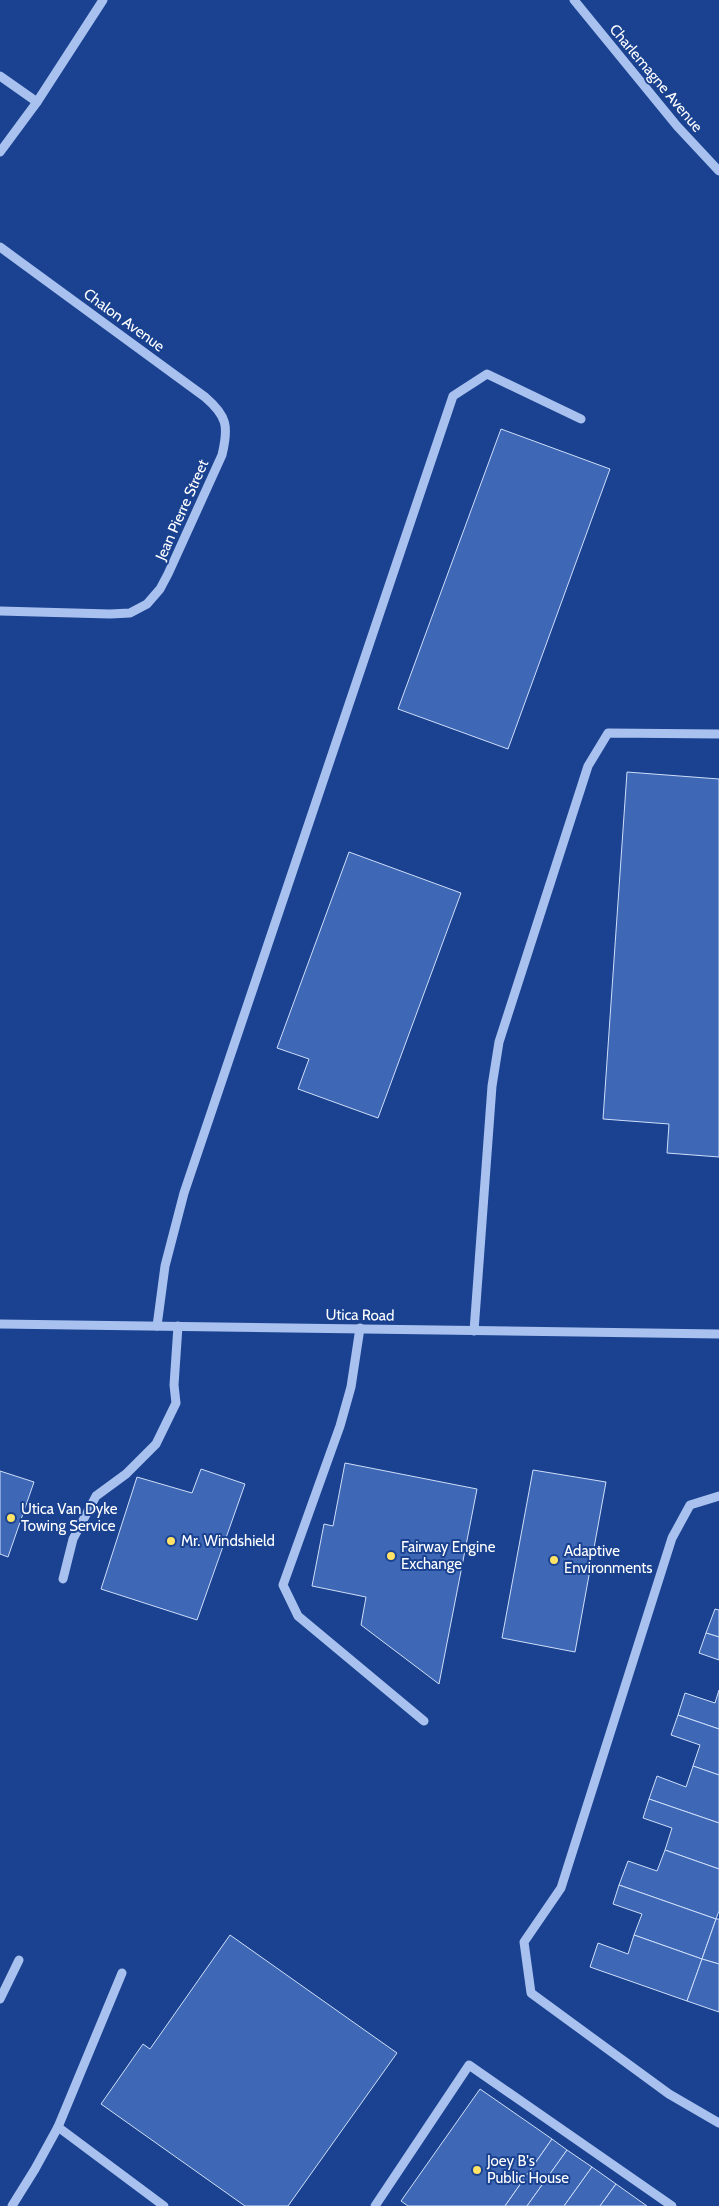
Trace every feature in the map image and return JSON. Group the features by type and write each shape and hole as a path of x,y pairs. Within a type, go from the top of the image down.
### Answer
{"street":[{"path":"0,152 37,102 103,0"},
{"name":"Charlemagne Avenue","path":"574,0 671,119 719,171"},
{"path":"0,76 37,102"},
{"name":"Chalon Avenue","path":"0,247 205,397 216,407 225,421"},
{"path":"157,1326 165,1266 184,1194 452,396 487,374 581,419"},
{"name":"Jean Pierre Street","path":"0,612 130,613 146,604 160,589 168,574 222,455 226,436 225,421"},
{"path":"474,1331 492,1086 499,1042 588,766 608,733 719,734"},
{"name":"Utica Road","path":"0,1324 719,1334"},
{"path":"63,1579 73,1539 96,1496 126,1474 156,1444 176,1403 174,1385 178,1326"},
{"path":"360,1328 352,1387 340,1426 283,1585 298,1616 424,1720"},
{"path":"719,1496 690,1505 672,1538 561,1888 524,1942 531,1993 670,2094 719,2123"},
{"path":"0,1999 19,1960"},
{"path":"12,2206 58,2127 122,1973"},
{"path":"375,2206 469,2065 672,2206"},
{"path":"58,2127 164,2206"}],"building":[{"path":"501,429 610,469 508,749 398,709"},
{"path":"627,772 719,779 719,1157 667,1153 669,1124 603,1119"},
{"path":"349,852 461,893 378,1118 298,1089 309,1059 277,1048"},
{"name":"Fairway Engine Exchange","path":"345,1463 477,1489 439,1684 361,1625 366,1597 312,1586 324,1524 333,1526"},
{"name":"Mr. Windshield","path":"201,1469 245,1484 197,1620 101,1589 137,1477 192,1493"},
{"name":"Adaptive Environments","path":"533,1470 606,1482 575,1652 502,1638"},
{"name":"Utica Van Dyke Towing Service","path":"0,1471 34,1482 8,1557 0,1554"},
{"path":"715,1609 719,1610 719,1637 706,1633"},
{"path":"706,1633 719,1637 719,1660 699,1653"},
{"path":"719,1690 719,1729 678,1715 685,1693 715,1703"},
{"path":"678,1715 719,1729 719,1775 693,1766 700,1745 671,1735"},
{"path":"693,1766 719,1775 719,1823 649,1799 657,1776 686,1787"},
{"path":"649,1799 719,1823 719,1869 665,1850 672,1828 643,1818"},
{"path":"665,1850 719,1869 719,1911 716,1919 619,1885 628,1861 657,1871"},
{"path":"619,1885 716,1919 702,1959 634,1935 642,1914 613,1904"},
{"path":"716,1919 719,1919 719,1964 702,1959"},
{"path":"230,1935 397,2053 288,2206 245,2206 101,2104 143,2044 150,2049"},
{"path":"634,1935 702,1959 687,2001 590,1967 598,1943 628,1954"},
{"path":"702,1959 719,1964 719,2012 687,2001"},
{"name":"Joey B's Public House","path":"480,2089 552,2139 505,2206 408,2206 401,2201"},
{"path":"552,2139 567,2150 527,2206 505,2206"},
{"path":"567,2150 592,2167 564,2206 527,2206"},
{"path":"592,2167 616,2184 600,2206 564,2206"},
{"path":"616,2184 647,2206 600,2206"}],"place":[{"name":"Utica Van Dyke Towing Service","path":"11,1518"},
{"name":"Mr. Windshield","path":"171,1541"},
{"name":"Fairway Engine Exchange","path":"391,1556"},
{"name":"Adaptive Environments","path":"554,1560"},
{"name":"Joey B's Public House","path":"477,2170"}]}
